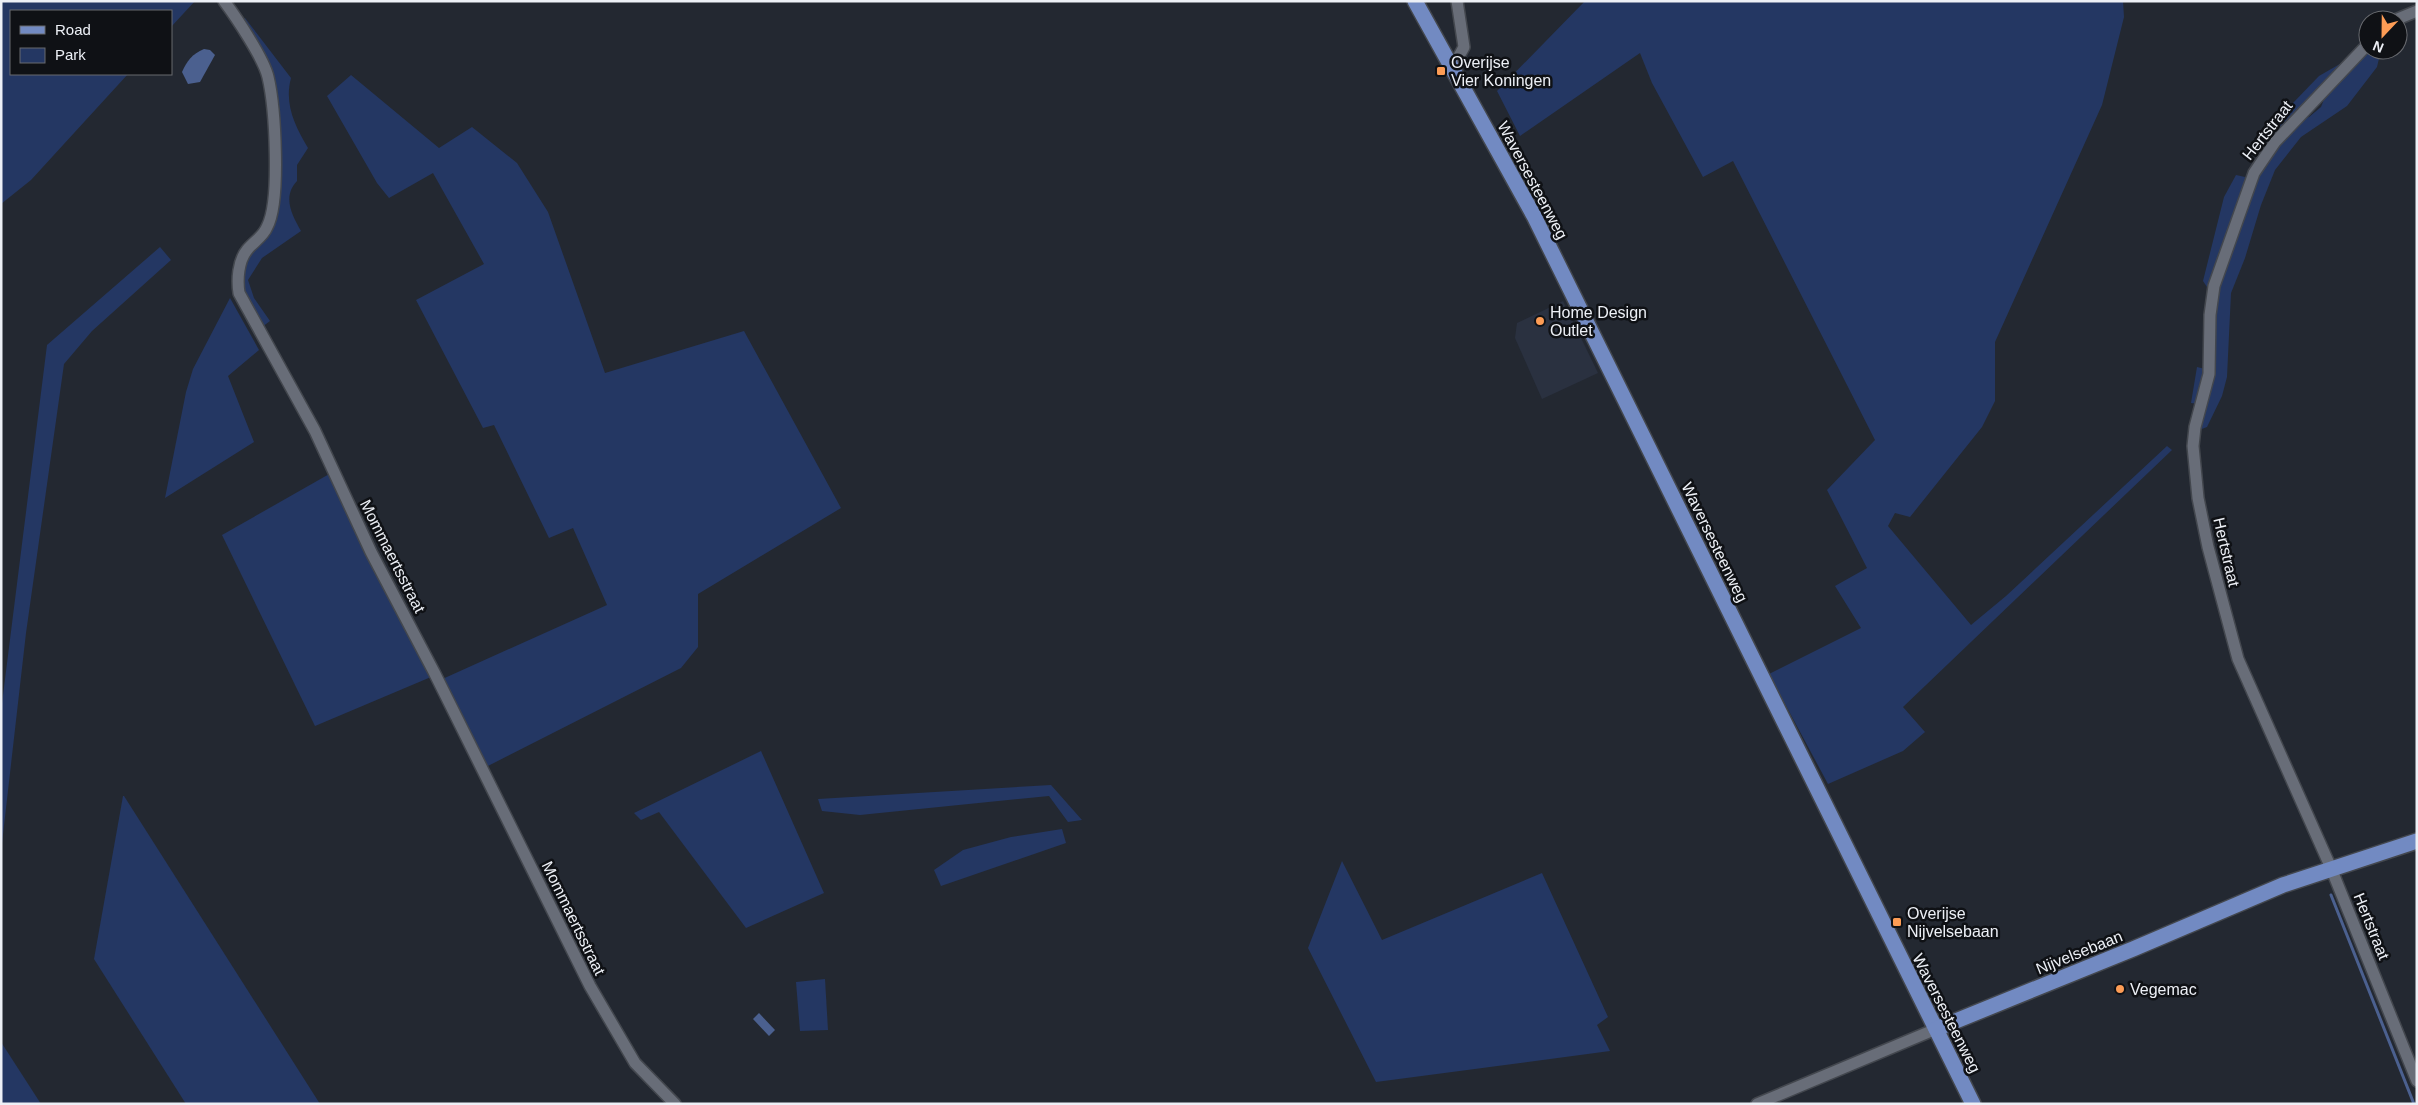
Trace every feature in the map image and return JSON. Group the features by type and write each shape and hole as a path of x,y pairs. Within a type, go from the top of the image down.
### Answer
{"main road":[{"name":"Waversesteenweg","path":"1415,1 1534,216 1973,1104"},
{"name":"Nijvelsebaan","path":"1936,1029 2134,949 2236,903 2331,868 2417,841"}],"street":[{"name":"Mommaertsstraat","path":"224,1 239,21 268,75 276,163 275,197 271,217 262,236 243,257 237,282 239,293 315,431 371,552 434,672 590,986 635,1062 675,1104"},
{"path":"1450,63 1458,58 1464,47 1457,1"},
{"name":"Hertstraat","path":"2358,55 2275,142 2254,173 2214,286 2210,315 2209,374 2192,446 2198,498 2208,547 2238,659 2331,868 2417,1081"},
{"name":"Nijvelsebaan","path":"1757,1104 1936,1029"}],"shaded area":[{"path":"204,49 210,50 215,55 200,82 188,84 182,72 190,58"},
{"path":"1563,301 1598,373 1542,399 1515,338 1517,323"},
{"path":"759,1013 775,1030 769,1036 753,1019"}],"green space":[{"path":"1,1 195,1 172,26 172,10 10,10 10,75 127,75 31,180 1,204"},
{"path":"1585,1 2123,1 2124,17 2102,105 1995,342 1995,401 1982,427 1910,517 1895,513 1888,526 1971,625 2006,596 2167,446 2172,450 1903,707 1925,732 1903,751 1828,784 1769,674 1861,628 1835,586 1867,568 1827,490 1875,440 1733,161 1703,177 1652,83 1640,53 1520,136 1497,91"},
{"path":"245,18 291,78 289,88 290,106 295,123 308,148 297,165 297,181 292,187 289,200 294,219 301,231 262,258 248,280 254,298 270,321 258,330 239,293 245,258 279,196 281,155 274,94 242,20"},
{"path":"2358,60 2379,60 2377,67 2347,106 2301,137 2275,170 2231,293 2227,377 2222,396 2207,427 2199,430 2214,301 2253,182 2278,147 2302,119 2309,117 2321,107 2328,89"},
{"path":"2345,61 2266,148 2264,133 2319,76"},
{"path":"351,75 439,148 472,127 517,163 548,212 605,373 744,331 841,508 698,594 698,647 681,668 482,769 438,681 607,605 573,528 549,538 494,425 483,428 416,300 484,264 433,173 389,198 377,183 327,96"},
{"path":"2236,175 2245,177 2244,188 2209,290 2203,281 2224,197"},
{"path":"160,247 171,260 92,331 64,364 26,633 1,852 1,711 47,345"},
{"path":"230,298 259,350 228,376 254,442 165,498 186,392 193,369"},
{"path":"2197,367 2205,369 2198,404 2191,403"},
{"path":"331,473 431,677 315,726 222,535"},
{"path":"761,751 824,893 746,928 659,812 641,820 634,813"},
{"path":"1051,785 1082,820 1068,822 1049,796 860,815 822,811 818,799"},
{"path":"123,796 320,1104 186,1104 94,959"},
{"path":"1062,829 1066,843 941,886 934,870 963,850 1011,837"},
{"path":"1342,861 1382,940 1542,873 1608,1017 1597,1025 1610,1051 1376,1082 1308,948"},
{"path":"825,979 828,1030 800,1031 796,982"},
{"path":"1,1042 41,1104 1,1104"}],"waterway":[{"path":"2331,895 2414,1104"}],"place":[{"name":"Overijse Vier Koningen","path":"1441,71"},
{"name":"Home Design Outlet","path":"1540,321"},
{"name":"Overijse Nijvelsebaan","path":"1897,922"},
{"name":"Vegemac","path":"2120,989"}]}
